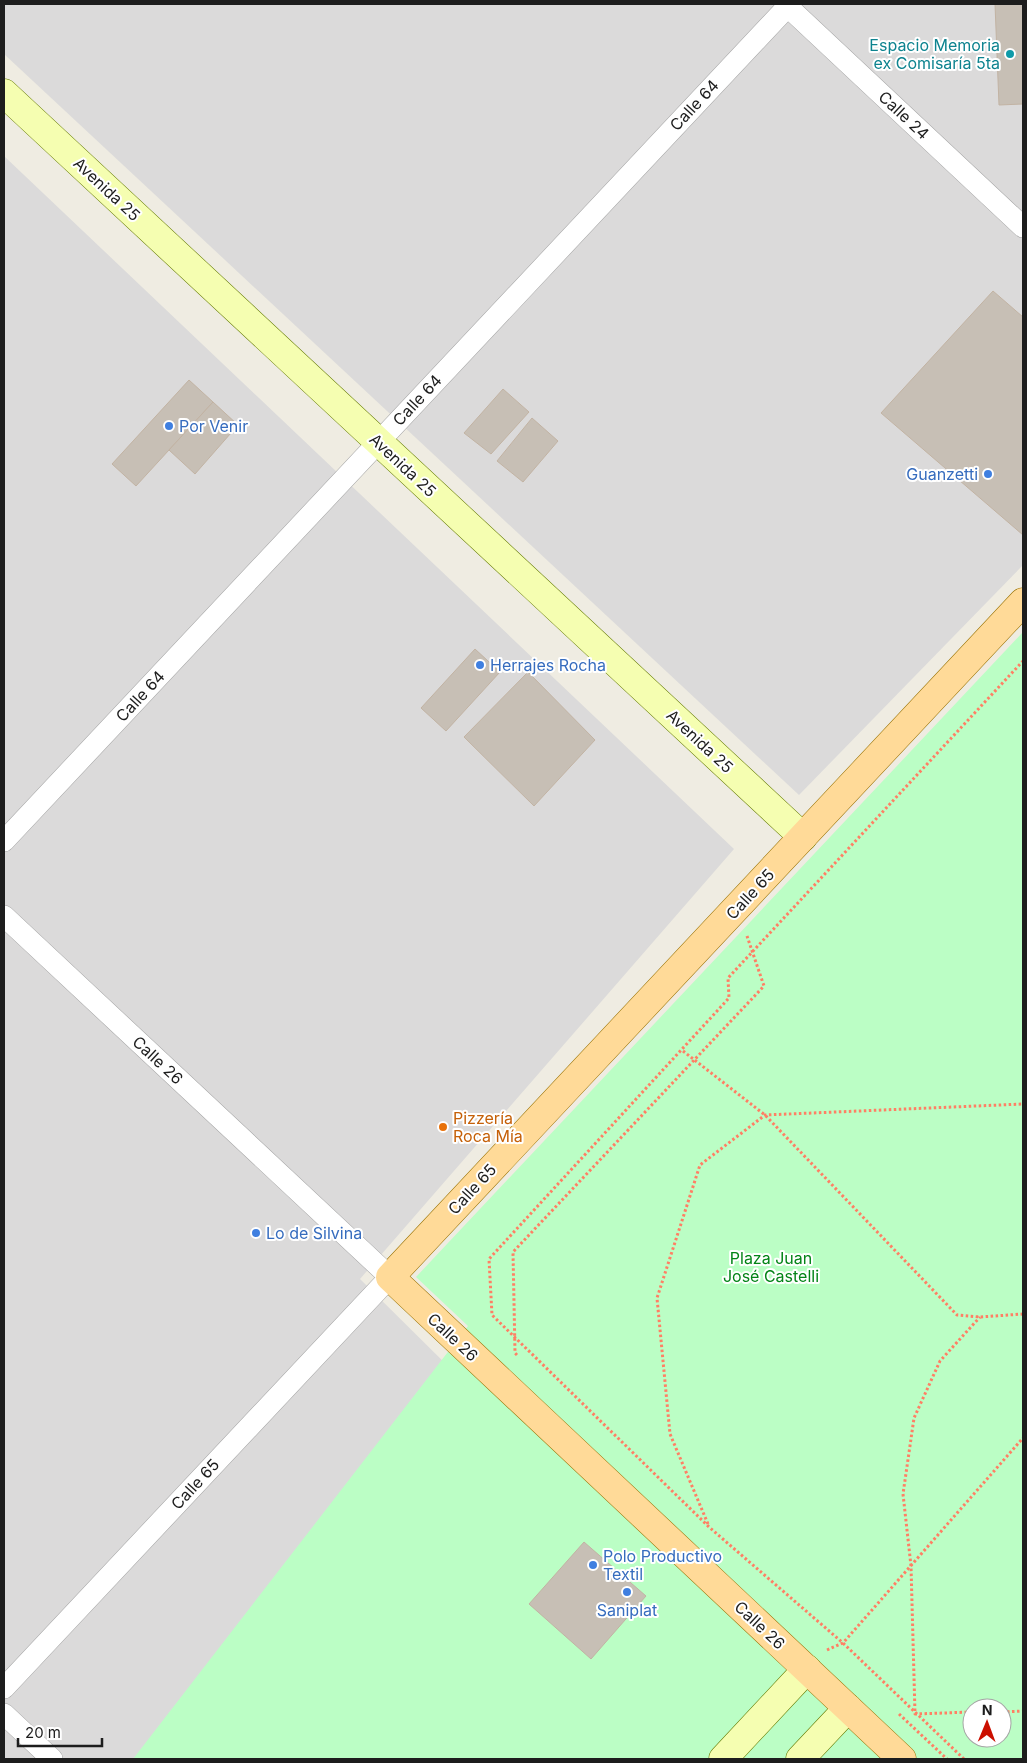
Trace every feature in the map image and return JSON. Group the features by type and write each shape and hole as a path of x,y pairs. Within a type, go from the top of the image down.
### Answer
{"main road":[{"name":"Calle 65","path":"390,1277 1023,602"},
{"name":"Calle 26","path":"390,1277 902,1759"}],"street":[{"name":"Calle 24","path":"787,5 1023,226"},
{"name":"Calle 64","path":"4,841 787,5"},
{"name":"Avenida 25","path":"4,93 803,837"},
{"name":"Calle 26","path":"4,916 390,1277"},
{"name":"Calle 65","path":"4,1688 390,1277"},
{"path":"723,1759 807,1669"},
{"path":"800,1759 848,1708"},
{"path":"4,1714 52,1759"}],"path":[{"path":"964,1759 843,1643 709,1527 492,1316 489,1260 683,1051 729,998 728,978 752,951 1023,661"},
{"path":"522,1360 515,1353 513,1252 764,986 746,934"},
{"path":"683,1051 765,1115 956,1315 980,1317 1023,1314"},
{"path":"709,1527 670,1434 657,1298 700,1165 765,1115 1023,1104"},
{"path":"915,1714 911,1566 903,1494 914,1418 940,1361 980,1317"},
{"path":"807,1669 828,1648 843,1643 1023,1438"},
{"path":"821,1642 835,1655"},
{"path":"915,1714 962,1712"},
{"path":"898,1714 947,1759"}],"shaded area":[{"path":"4,4 1023,4 1023,565 799,795 4,54"},
{"path":"4,156 734,849 360,1279 764,1679 687,1759 4,1759"}],"green space":[{"name":"Plaza Juan José Castelli","path":"1023,632 1023,1759 133,1759 468,1326 416,1277"}],"building":[{"name":"Espacio Memoria ex Comisaría 5ta","path":"995,4 1023,4 1023,104 999,105"},
{"name":"Guanzetti","path":"993,291 1023,317 1023,535 881,413"},
{"name":"Por Venir","path":"189,380 213,402 136,486 112,464"},
{"path":"503,389 529,412 491,454 464,433"},
{"path":"213,402 238,425 195,474 169,450"},
{"path":"532,418 558,441 523,482 497,461"},
{"path":"475,649 500,672 446,731 421,708"},
{"path":"528,672 595,740 534,806 464,737"},
{"path":"584,1542 646,1596 591,1659 529,1604"}],"place":[{"name":"Espacio Memoria ex Comisaría 5ta","path":"1010,54"},
{"name":"Por Venir","path":"169,426"},
{"name":"Guanzetti","path":"988,474"},
{"name":"Herrajes Rocha","path":"480,665"},
{"name":"Pizzería Roca Mía","path":"443,1127"},
{"name":"Lo de Silvina","path":"256,1233"},
{"name":"Polo Productivo Textil","path":"593,1565"},
{"name":"Saniplat","path":"627,1592"}]}
